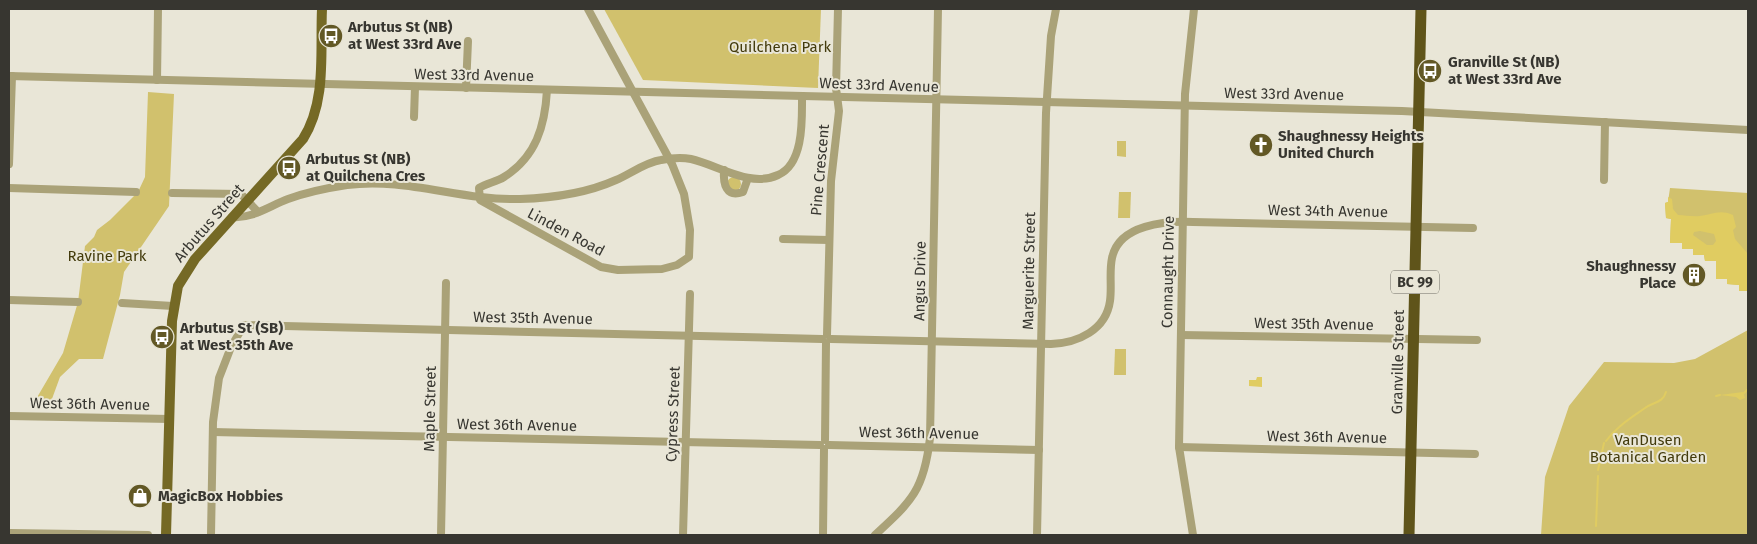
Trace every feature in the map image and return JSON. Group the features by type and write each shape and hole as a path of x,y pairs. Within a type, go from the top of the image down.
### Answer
{"highway":[{"name":"Granville Street","path":"1409,535 1421,9"}],"main road":[{"name":"Arbutus Street","path":"166,535 173,306 178,286 186,271 303,139 312,125 320,85 322,9"}],"street":[{"path":"156,80 158,9"},
{"path":"588,9 668,159"},
{"name":"Pine Crescent","path":"822,535 831,181 839,110 838,9"},
{"name":"Angus Drive","path":"875,535 911,501 927,466 932,341 938,9"},
{"name":"Marguerite Street","path":"1037,535 1047,103 1051,36 1056,9"},
{"name":"Connaught Drive","path":"1193,535 1179,447 1184,106 1194,9"},
{"path":"466,88 468,40"},
{"path":"9,164 10,76"},
{"name":"West 33rd Avenue","path":"10,76 1418,112 1748,130"},
{"path":"414,117 415,87"},
{"path":"479,198 479,188 514,170 535,146 543,126 547,90"},
{"path":"232,217 244,218 289,199 319,190 376,182 404,184 479,198 548,197 580,191 614,181 658,160 668,159 691,159 748,178 766,179 781,174 790,166 797,151 802,96"},
{"path":"1604,180 1605,122"},
{"name":"Linden Road","path":"479,198 498,211 601,267 645,270 678,265 689,257 690,230 684,194 668,159"},
{"path":"724,170 723,182 725,188 730,192 737,194 743,192 748,178"},
{"path":"9,188 136,192"},
{"path":"172,193 241,194 258,212"},
{"name":"West 34th Avenue","path":"1041,344 1066,344 1081,338 1106,316 1110,301 1112,257 1128,236 1142,228 1156,224 1183,221 1473,228"},
{"path":"783,239 829,240"},
{"name":"Maple Street","path":"441,535 446,283"},
{"name":"Cypress Street","path":"684,535 690,294"},
{"path":"9,300 78,302"},
{"path":"122,304 173,306"},
{"name":"West 35th Avenue","path":"213,432 218,378 231,347 244,325 1041,344"},
{"name":"West 35th Avenue","path":"1181,335 1477,340"},
{"name":"West 36th Avenue","path":"9,416 170,419"},
{"path":"211,535 213,432"},
{"name":"West 36th Avenue","path":"213,432 1038,450"},
{"name":"West 36th Avenue","path":"1179,447 1475,454"},
{"path":"9,533 148,535"}],"green space":[{"name":"Quilchena Park","path":"604,9 821,9 818,88 643,80"},
{"name":"Ravine Park","path":"148,92 174,94 169,206 124,272 120,295 103,359 79,359 60,377 49,407 32,406 63,353 78,302 85,246 94,237 97,230 110,220 138,192 145,177"},
{"path":"1117,141 1126,141 1126,157 1117,156"},
{"path":"734,177 739,179 741,184 739,189 734,191 729,189 727,184 729,179"},
{"path":"1670,188 1748,193 1748,291 1739,291 1739,285 1727,284 1727,279 1716,279 1716,261 1705,261 1704,255 1693,255 1693,249 1682,249 1682,243 1670,243 1671,219 1666,218 1665,203 1668,202"},
{"path":"1119,192 1131,192 1130,218 1118,218"},
{"name":"VanDusen Botanical Garden","path":"1748,330 1748,535 1541,535 1545,477 1569,406 1604,362 1674,363 1695,359"},
{"path":"1115,349 1126,349 1126,375 1114,375"}],"shaded area":[{"path":"1668,197 1672,199 1673,209 1678,215 1697,216 1720,212 1733,215 1736,227 1733,230 1735,239 1748,254 1748,291 1739,291 1739,285 1727,284 1727,279 1716,279 1716,261 1705,261 1704,255 1693,255 1693,249 1682,249 1682,243 1670,243 1671,219 1666,218 1665,203 1668,202","holes":["1700,231 1714,234 1716,241 1713,245 1707,245 1693,235 1694,232"]},
{"path":"1257,377 1262,377 1262,387 1249,386 1249,380 1256,380"},
{"path":"1743,392 1745,398 1740,400 1736,397 1720,395"}],"waterway":[{"path":"1744,393 1748,389"},
{"path":"1606,441 1624,423 1663,398 1666,392"},
{"path":"1716,396 1720,395"},
{"path":"1598,470 1604,443"},
{"path":"1596,526 1598,476"}],"place":[{"name":"Arbutus St (NB) at West 33rd Ave","path":"331,36"},
{"name":"Granville St (NB) at West 33rd Ave","path":"1430,71"},
{"name":"Shaughnessy Heights United Church","path":"1261,145"},
{"name":"Arbutus St (NB) at Quilchena Cres","path":"289,168"},
{"name":"Shaughnessy Place","path":"1694,275"},
{"name":"Arbutus St (SB) at West 35th Ave","path":"162,337"},
{"name":"MagicBox Hobbies","path":"140,496"}]}
